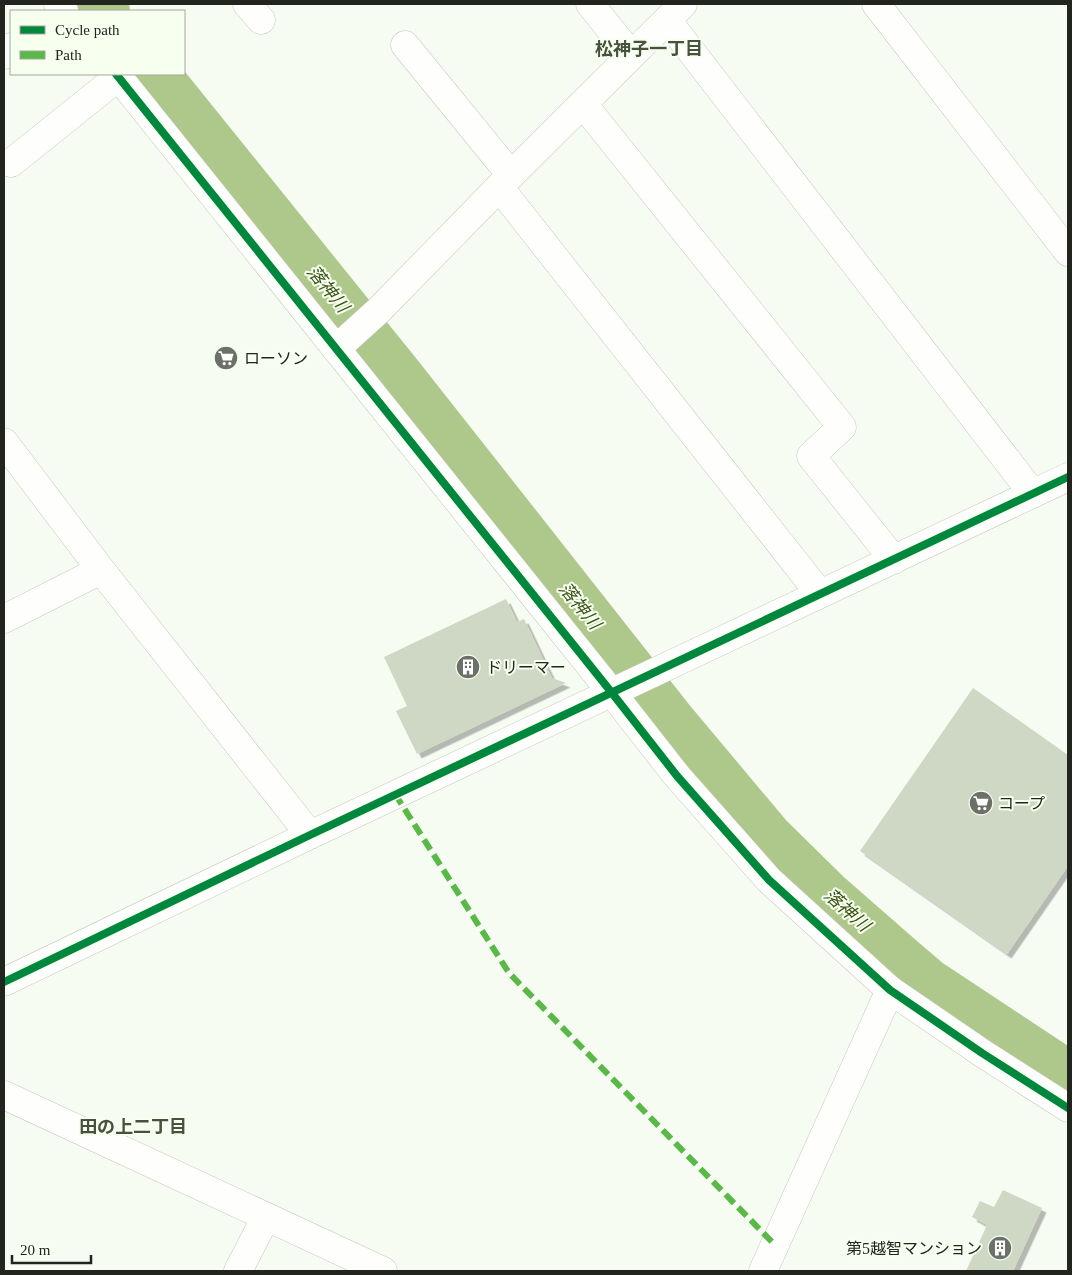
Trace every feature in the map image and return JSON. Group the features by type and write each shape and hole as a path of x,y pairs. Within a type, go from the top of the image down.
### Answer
{"street":[{"path":"590,4 632,55"},
{"path":"876,4 1068,252"},
{"path":"340,346 379,310 505,181 675,12 1033,494"},
{"path":"405,45 505,181 820,594"},
{"path":"11,163 117,75 340,346 618,690 677,776 769,880 890,990 982,1053 1068,1108"},
{"path":"583,104 842,427 811,456 894,560"},
{"path":"4,442 101,570 310,835"},
{"path":"4,982 310,835 1068,477"},
{"path":"4,619 101,570"},
{"path":"763,1271 890,990"},
{"path":"4,1095 384,1271"},
{"path":"238,1271 266,1217"}],"building":[{"name":"ドリーマー","path":"506,599 517,622 524,619 552,678 566,683 417,754 396,711 407,706 384,657"},
{"name":"コープ","path":"973,688 1068,755 1068,866 1007,954 860,851"},
{"name":"第5越智マンション","path":"1003,1190 1042,1208 1013,1271 966,1271 987,1225 972,1217 980,1201 994,1207"}],"waterway":[{"name":"落神川","path":"99,4 105,10"},
{"name":"落神川","path":"157,75 398,374 674,724 768,836 828,895 928,982 1068,1073"}],"marked path":[{"path":"395,794 509,973 775,1245"}],"cycle path":[{"path":"117,75 677,776 769,880 890,990 982,1053 1068,1108"},
{"path":"4,982 310,835 1068,477"}],"place":[{"name":"ローソン","path":"226,358"},
{"name":"ドリーマー","path":"468,667"},
{"name":"コープ","path":"981,803"},
{"name":"第5越智マンション","path":"1000,1248"}],"district":[{"name":"松神子一丁目","path":"649,49"},
{"name":"田の上二丁目","path":"133,1127"}]}
